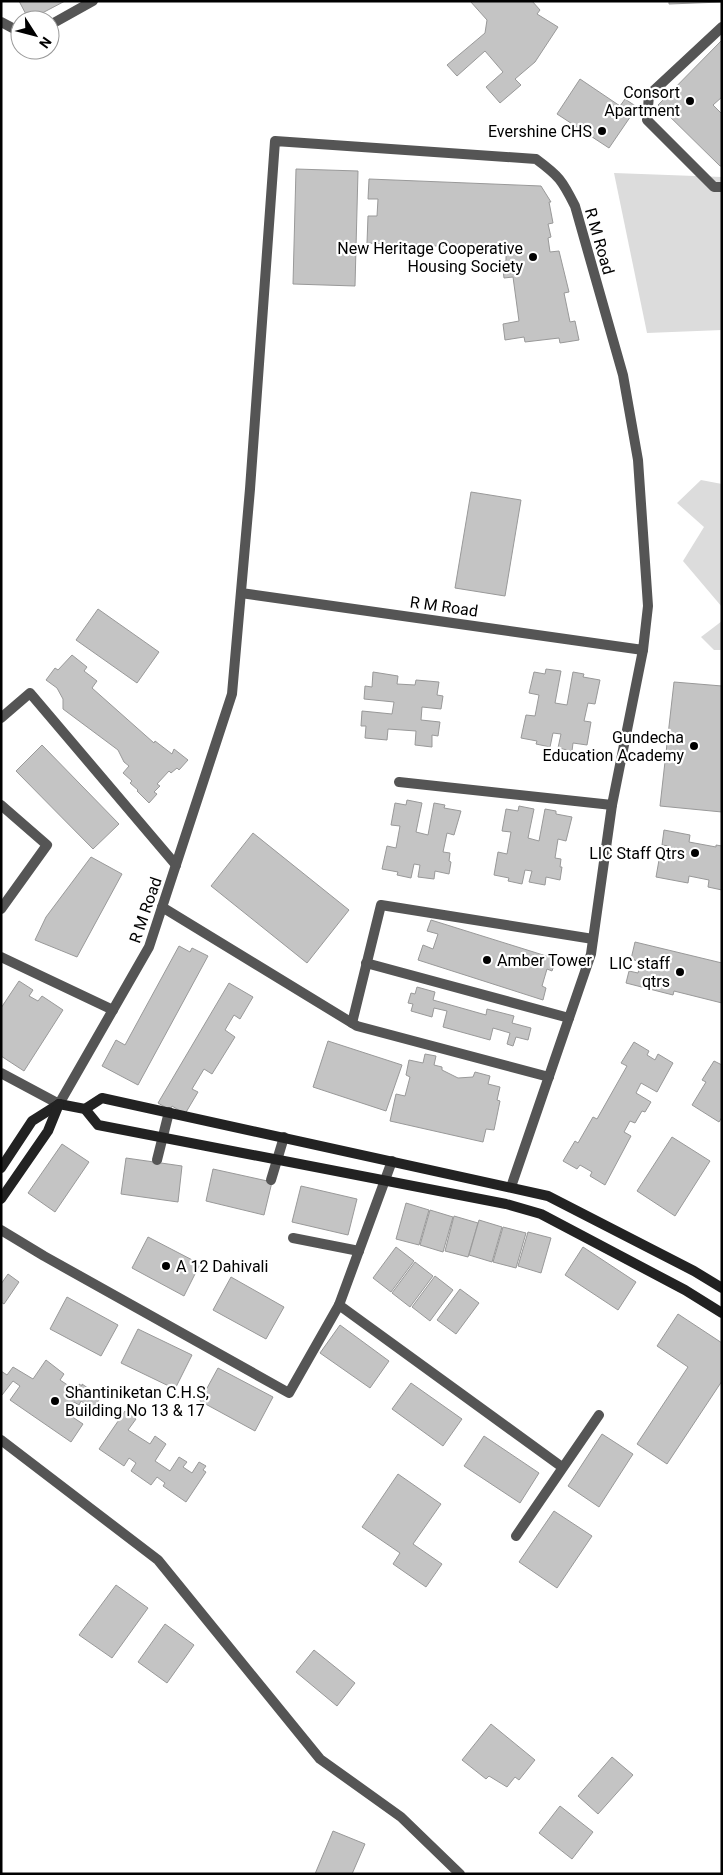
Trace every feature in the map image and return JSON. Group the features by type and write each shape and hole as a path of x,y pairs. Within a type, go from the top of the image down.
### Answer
{"main road":[{"path":"85,1109 102,1098 548,1196 694,1271 722,1288"},
{"path":"59,1104 85,1109 98,1125 506,1204 541,1214 685,1290 722,1313"},
{"name":"R M Road","path":"1,1168 32,1122 59,1104"},
{"name":"R M Road","path":"1,1199 48,1131 59,1104"}],"street":[{"path":"60,19 93,1"},
{"path":"722,27 649,95 647,120 714,187 722,187"},
{"name":"R M Road","path":"59,1104 149,947 232,694 275,141 536,159 554,172 564,183 575,206 623,375 638,460 648,606 643,650 241,593"},
{"path":"512,1187 591,954 612,805 643,650"},
{"path":"1,718 30,693 176,865"},
{"path":"399,782 612,805"},
{"path":"1,805 47,845 1,909"},
{"path":"352,1022 381,905 593,939"},
{"path":"162,907 357,1026 549,1076"},
{"path":"1,957 113,1010"},
{"path":"366,963 569,1018"},
{"path":"1,1073 59,1104"},
{"path":"157,1160 168,1112"},
{"path":"271,1180 284,1137"},
{"path":"1,1230 289,1393 339,1305 392,1161"},
{"path":"293,1238 359,1251"},
{"path":"339,1305 562,1467"},
{"path":"516,1536 599,1415"},
{"path":"1,1440 158,1560 320,1759 401,1817 460,1874"}],"shaded area":[{"path":"614,173 722,177 722,330 647,333"},
{"path":"701,480 722,484 722,607 683,561 704,527 677,503"},
{"path":"722,621 722,650 714,650 701,637"}],"building":[{"path":"19,1 65,1 48,10 24,10"},
{"path":"470,1 532,1 540,10 537,14 558,27 535,62 515,79 521,85 500,103 486,87 503,72 485,51 457,76 447,65 485,33 487,20"},
{"path":"669,1 722,1 722,2 669,4"},
{"name":"Consort Apartment","path":"722,40 722,97 713,105 722,114 722,166 720,166 658,105"},
{"name":"Evershine CHS","path":"580,79 620,106 625,99 637,107 609,148 557,114"},
{"path":"296,169 358,171 355,286 293,284"},
{"name":"New Heritage Cooperative Housing Society","path":"369,179 541,186 551,202 549,202 553,223 548,224 551,237 548,238 550,252 559,251 569,292 564,293 570,322 575,321 579,340 560,343 559,338 525,342 524,337 505,340 503,324 519,321 513,277 504,278 502,262 506,261 506,249 367,243 368,216 377,216 378,199 368,199"},
{"path":"471,492 521,500 505,596 455,588"},
{"path":"98,609 159,652 137,683 76,640"},
{"path":"72,655 87,667 84,671 97,681 92,688 154,743 155,741 172,754 174,749 188,760 179,770 177,768 171,773 169,771 157,784 160,786 154,792 157,794 149,803 130,783 132,781 123,773 129,766 124,762 118,750 63,709 63,699 57,688 46,680 55,668 58,670"},
{"path":"546,669 561,671 555,703 567,705 573,672 584,674 583,677 600,680 595,704 588,703 584,721 591,722 587,745 573,743 572,751 558,748 561,734 553,733 550,747 536,744 537,741 521,738 526,715 535,716 539,695 529,693 534,672 545,674"},
{"path":"373,672 398,676 397,684 415,685 416,680 439,682 437,695 443,696 441,709 422,707 421,720 440,722 438,736 432,735 432,747 415,745 416,731 388,729 387,740 365,738 366,726 361,726 362,711 392,714 394,702 364,699 365,686 372,687"},
{"name":"Gundecha Education Academy","path":"674,682 722,686 722,812 660,806"},
{"path":"42,745 119,824 93,849 16,771"},
{"path":"407,800 422,803 416,832 428,835 434,803 445,805 444,808 461,811 454,835 447,833 443,852 450,853 449,874 435,871 434,879 418,877 420,865 414,864 411,878 397,875 398,872 382,869 387,846 396,848 400,826 391,825 395,803 406,805"},
{"path":"519,806 534,809 528,838 539,841 545,809 556,811 556,814 572,817 566,841 558,839 555,858 561,859 560,880 546,877 545,885 529,882 532,871 525,870 522,884 508,881 509,878 494,875 498,852 507,854 511,832 502,831 506,809 518,811"},
{"name":"LIC Staff Qtrs","path":"664,830 690,835 689,842 716,847 716,845 722,846 722,890 708,887 709,880 689,876 688,883 656,877 659,860 666,862 669,846 662,845"},
{"path":"253,833 349,910 307,963 211,886"},
{"path":"91,857 122,874 77,957 35,940 46,917"},
{"name":"Amber Tower","path":"431,920 556,959 552,971 547,969 542,986 546,988 543,1000 418,960 423,945 433,949 438,934 427,931"},
{"name":"LIC staff qtrs","path":"635,942 722,963 722,1003 674,991 673,995 626,983 629,971 638,973 641,962 631,959"},
{"path":"179,946 190,952 192,948 208,956 138,1085 102,1066 116,1040 125,1045"},
{"path":"19,981 33,990 29,996 38,1001 42,996 63,1010 24,1071 1,1056 1,1008"},
{"path":"229,983 253,997 240,1019 234,1015 225,1030 235,1037 212,1074 204,1069 192,1089 198,1092 185,1114 172,1106 170,1110 158,1103"},
{"path":"417,987 435,992 433,1000 486,1015 487,1009 514,1016 512,1023 531,1028 528,1040 516,1037 513,1046 507,1044 510,1033 493,1028 490,1040 443,1027 447,1011 434,1008 432,1017 411,1011 413,1004 408,1003 411,993 415,994"},
{"path":"328,1041 402,1065 386,1111 313,1087"},
{"path":"634,1042 649,1051 647,1055 655,1060 658,1054 673,1063 657,1092 641,1083 636,1093 651,1102 645,1112 642,1111 635,1123 630,1121 624,1132 631,1136 605,1185 590,1176 592,1172 580,1165 577,1169 563,1161 575,1141 578,1143 593,1117 597,1119 627,1066 621,1063"},
{"path":"425,1054 436,1056 434,1065 442,1067 442,1070 458,1078 473,1077 475,1072 490,1076 488,1084 500,1087 497,1100 500,1101 494,1130 486,1129 483,1142 390,1121 396,1094 405,1096 410,1077 406,1075 409,1060 423,1063"},
{"path":"714,1061 722,1065 722,1117 719,1122 692,1105 706,1082 702,1080"},
{"path":"672,1137 710,1161 675,1216 637,1191"},
{"path":"62,1144 89,1162 55,1212 28,1193"},
{"path":"126,1158 182,1166 178,1202 121,1194"},
{"path":"213,1169 272,1182 264,1215 206,1201"},
{"path":"301,1186 357,1199 348,1235 292,1222"},
{"path":"406,1203 429,1210 419,1245 396,1239"},
{"path":"430,1210 453,1217 443,1252 420,1245"},
{"path":"454,1216 478,1223 468,1257 445,1251"},
{"path":"479,1220 502,1227 492,1262 469,1255"},
{"path":"503,1227 526,1233 516,1268 493,1262"},
{"path":"528,1232 551,1238 541,1273 518,1266"},
{"name":"A 12 Dahivali","path":"148,1237 200,1264 184,1296 132,1268"},
{"path":"396,1247 414,1261 391,1292 373,1278"},
{"path":"583,1247 636,1282 618,1310 565,1275"},
{"path":"415,1262 433,1276 410,1307 392,1293"},
{"path":"8,1274 19,1282 4,1304 1,1302 1,1284"},
{"path":"435,1276 453,1290 430,1321 412,1307"},
{"path":"231,1277 284,1307 266,1339 213,1310"},
{"path":"460,1289 479,1303 456,1334 437,1320"},
{"path":"67,1297 118,1325 101,1356 50,1329"},
{"path":"678,1314 722,1343 722,1381 667,1464 637,1444 688,1367 657,1346"},
{"path":"340,1325 389,1361 370,1388 320,1353"},
{"path":"138,1329 192,1355 175,1389 121,1363"},
{"name":"Shantiniketan C.H.S, Building No 13 & 17","path":"46,1360 64,1374 60,1380 75,1390 79,1384 82,1386 82,1384 101,1397 93,1409 81,1401 79,1405 74,1402 70,1409 74,1412 71,1416 83,1424 71,1442 10,1400 20,1386 13,1381 1,1395 1,1371 7,1375 13,1367 33,1379"},
{"path":"218,1368 273,1397 255,1431 200,1401"},
{"path":"411,1383 462,1419 443,1446 392,1409"},
{"path":"125,1411 136,1419 128,1430 150,1444 155,1436 166,1444 155,1461 170,1471 179,1457 187,1462 183,1467 192,1473 199,1462 206,1466 203,1470 206,1472 186,1502 163,1486 165,1483 157,1477 151,1485 131,1471 136,1463 129,1458 124,1466 99,1449"},
{"path":"602,1434 633,1454 599,1507 568,1486"},
{"path":"484,1436 539,1473 520,1503 464,1466"},
{"path":"398,1474 441,1504 413,1544 442,1564 426,1587 393,1564 400,1553 362,1527"},
{"path":"554,1511 592,1536 557,1588 519,1562"},
{"path":"116,1585 148,1608 112,1658 79,1635"},
{"path":"165,1624 194,1645 167,1683 138,1662"},
{"path":"314,1650 355,1683 337,1706 296,1672"},
{"path":"491,1724 535,1760 519,1780 515,1777 507,1787 489,1776 486,1779 462,1760"},
{"path":"612,1757 633,1775 598,1814 578,1796"},
{"path":"560,1806 593,1832 572,1859 539,1833"},
{"path":"333,1831 365,1844 352,1874 315,1874"}],"place":[{"name":"Consort Apartment","path":"690,101"},
{"name":"Evershine CHS","path":"602,131"},
{"name":"New Heritage Cooperative Housing Society","path":"533,257"},
{"name":"Gundecha Education Academy","path":"694,746"},
{"name":"LIC Staff Qtrs","path":"695,853"},
{"name":"Amber Tower","path":"487,960"},
{"name":"LIC staff qtrs","path":"680,972"},
{"name":"A 12 Dahivali","path":"166,1266"},
{"name":"Shantiniketan C.H.S, Building No 13 & 17","path":"55,1401"}]}
